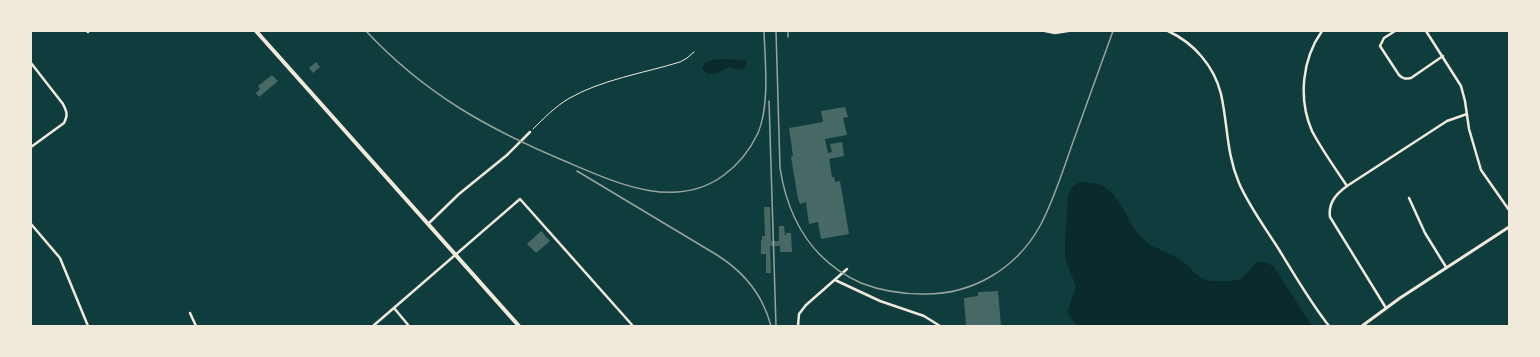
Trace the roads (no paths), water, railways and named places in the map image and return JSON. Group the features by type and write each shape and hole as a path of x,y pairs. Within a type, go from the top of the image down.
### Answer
{"main road":[{"path":"256,31 519,326"}],"street":[{"path":"1045,31 1055,33 1068,31"},
{"path":"1168,31 1185,40 1194,48 1210,68 1221,93 1230,156 1239,182 1251,205 1315,307 1329,326"},
{"path":"1322,31 1313,46 1306,67 1304,89 1306,110 1312,130 1347,186"},
{"path":"1395,31 1384,38 1380,46 1394,69 1402,78 1410,78 1443,56"},
{"path":"1426,31 1461,86 1469,129 1481,170 1509,210"},
{"path":"31,63 67,111 67,117 64,123 31,147"},
{"path":"1386,308 1330,217 1330,206 1333,200 1347,186 1447,120 1467,114"},
{"path":"428,224 459,194 507,155 530,132"},
{"path":"1409,198 1425,233 1446,267"},
{"path":"373,326 520,199 632,326"},
{"path":"31,224 60,258 88,326"},
{"path":"1362,326 1446,267 1509,227"},
{"path":"798,326 799,314 804,306 847,269"},
{"path":"835,280 875,300 924,316 940,326"},
{"path":"394,308 409,326"},
{"path":"190,313 196,326"}],"water":[{"path":"721,59 746,61 747,64 743,70 729,67 718,73 708,74 702,69 707,62"},
{"path":"1080,182 1099,184 1108,189 1119,201 1136,230 1144,240 1182,261 1203,279 1209,281 1237,280 1245,276 1254,265 1262,262 1274,267 1312,326 1078,326 1069,315 1068,310 1076,286 1065,259 1065,243 1068,195 1073,186"}],"railway":[{"path":"366,31 411,73 459,108 484,123 538,149 605,178 646,190 666,192 686,191 705,186 729,171 744,156 751,145 762,122 764,109 766,83 764,31"},
{"path":"776,31 780,168 789,204 796,221 816,250 829,263 844,274 861,283 876,288 899,293 923,294 959,290 975,284 1005,267 1030,241 1040,226 1054,195 1113,31"},
{"path":"788,31 788,37"},
{"path":"769,101 776,326"},
{"path":"577,171 717,255 736,269 758,294 771,326"}]}
